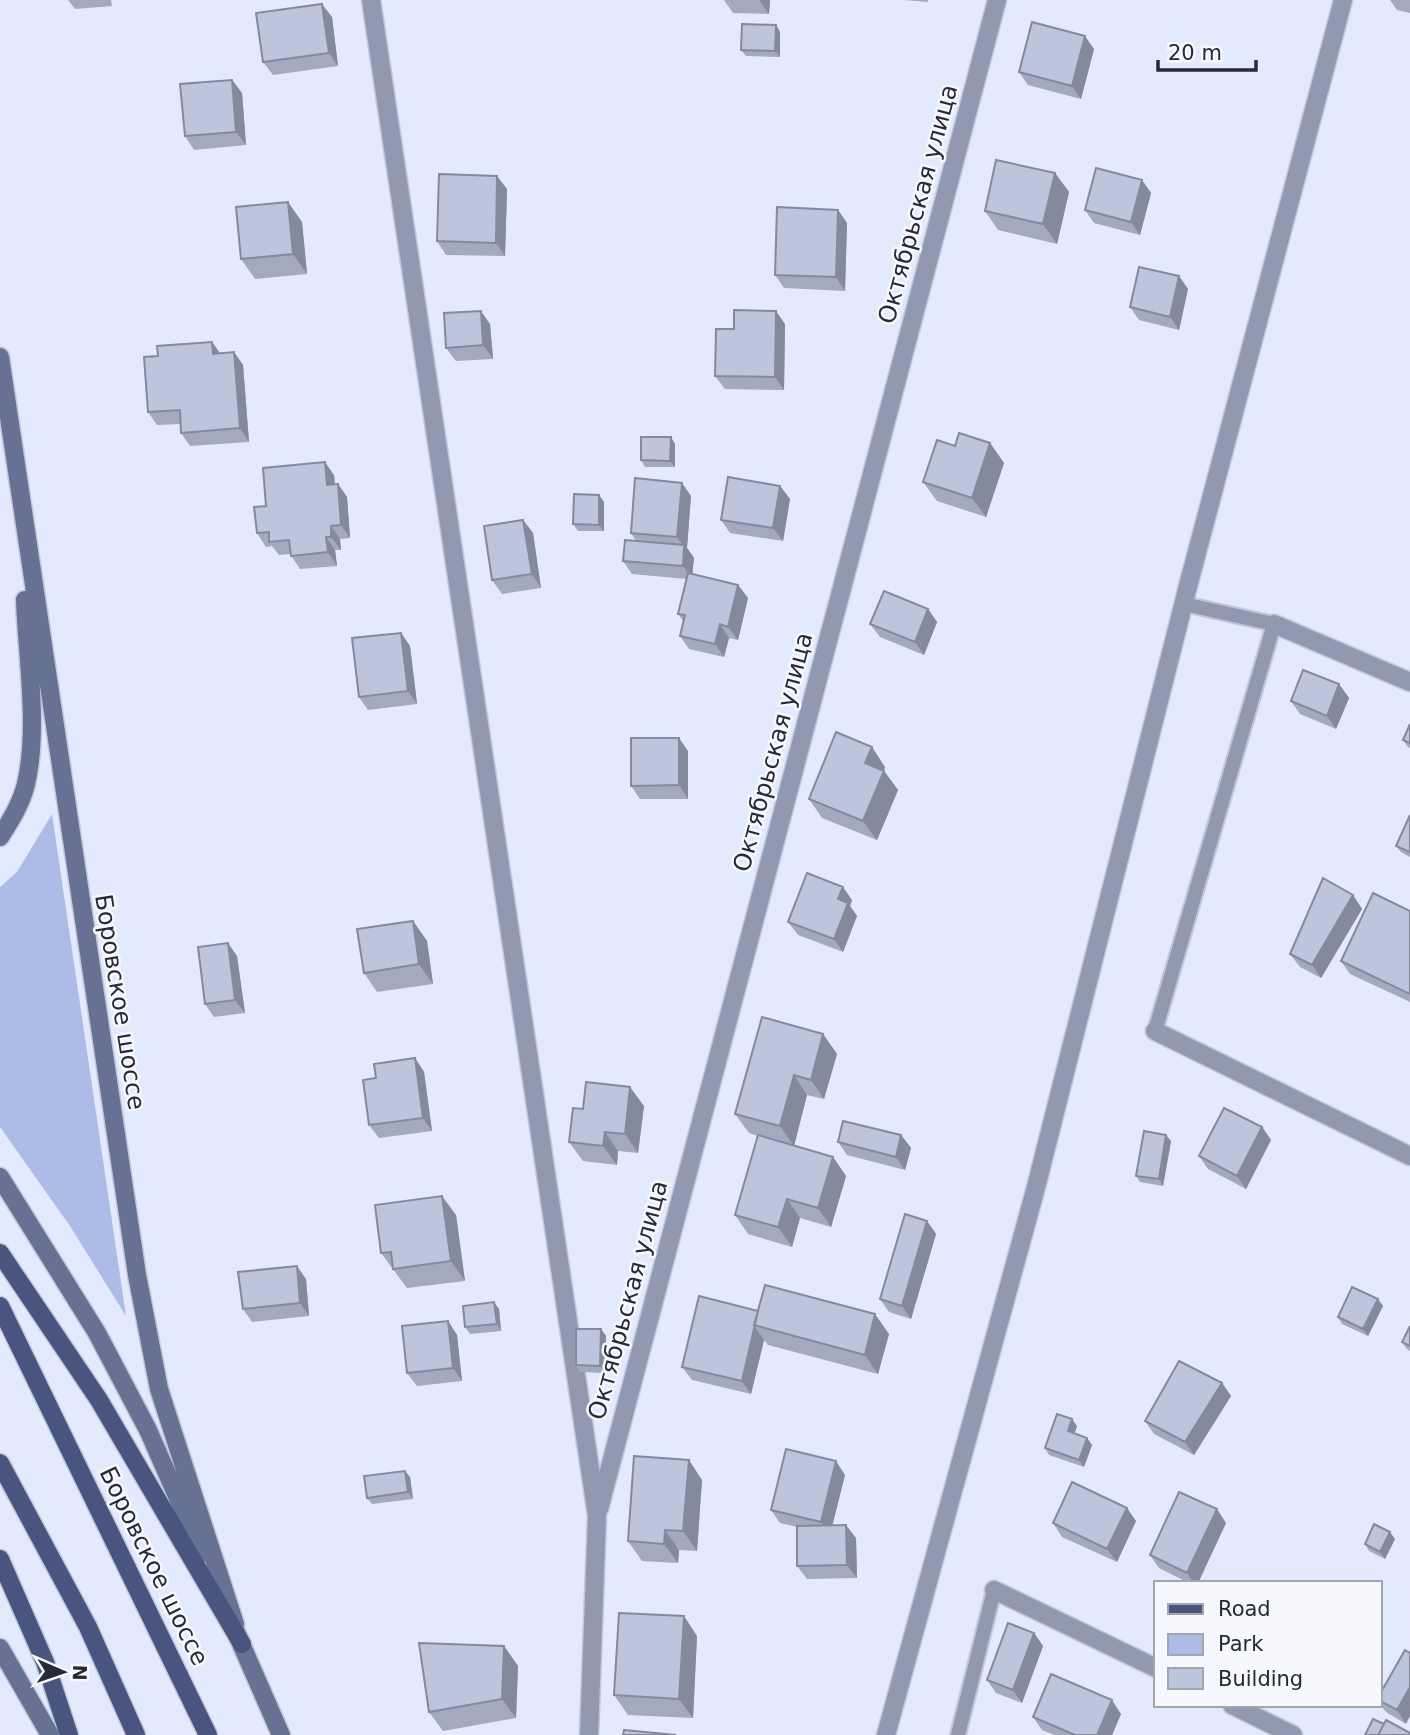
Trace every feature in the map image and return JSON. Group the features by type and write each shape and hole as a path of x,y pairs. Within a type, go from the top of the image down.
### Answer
{"main road":[{"name":"Боровское шоссе","path":"0,357 6,444 24,530 137,1275 156,1375 242,1644"},
{"path":"0,837 16,812 26,785 30,758 24,530"},
{"path":"0,1177 97,1332 148,1430 281,1735"},
{"path":"0,1253 46,1317 105,1409 242,1644"},
{"name":"Боровское шоссе","path":"0,1306 174,1660 208,1735"},
{"path":"0,1463 58,1568 136,1735"},
{"path":"0,1559 45,1662 69,1735"},
{"path":"0,1648 50,1735"}],"street":[{"name":"Октябрьская улица","path":"371,0 597,1516 589,1735"},
{"name":"Октябрьская улица","path":"597,1516 996,0"},
{"path":"886,1735 1031,1204 1184,604 1343,0"},
{"path":"1274,624 1410,682"},
{"path":"1155,1031 1410,1156"},
{"path":"994,1590 1154,1667"},
{"path":"1236,1707 1293,1735"}],"lane":[{"path":"1155,1031 1274,624 1184,604"},
{"path":"958,1735 994,1590"}],"green space":[{"path":"52,814 126,1316 70,1226 0,1127 0,887 17,872"}],"building":[{"path":"322,4 329,53 263,62 256,13"},
{"path":"1032,22 1085,36 1072,86 1019,72"},
{"path":"742,24 776,25 775,51 741,50"},
{"path":"232,80 236,132 185,136 180,84"},
{"path":"996,160 1055,173 1043,224 985,211"},
{"path":"1096,168 1142,180 1131,222 1085,210"},
{"path":"439,174 497,176 496,243 437,241"},
{"path":"288,202 293,254 241,259 236,207"},
{"path":"777,207 838,210 836,277 775,275"},
{"path":"1139,267 1179,276 1170,317 1130,307"},
{"path":"734,310 776,311 775,377 715,376 716,329 734,329"},
{"path":"481,311 483,345 446,348 444,313"},
{"path":"212,342 213,354 234,352 240,428 181,433 180,410 148,412 144,357 158,356 157,346"},
{"path":"959,433 990,443 972,498 923,482 937,440 955,446"},
{"path":"641,437 671,437 670,461 641,460"},
{"path":"325,462 327,485 338,484 341,525 331,526 331,537 326,537 328,552 291,556 289,540 269,542 269,532 257,533 254,507 266,506 263,468"},
{"path":"728,477 780,486 773,528 721,520"},
{"path":"635,478 682,483 677,537 631,533"},
{"path":"574,494 599,495 599,525 573,524"},
{"path":"523,520 532,574 492,580 484,526"},
{"path":"625,540 684,545 683,566 623,561"},
{"path":"688,573 738,585 728,627 720,624 715,644 680,636 685,615 678,614"},
{"path":"884,591 928,609 915,642 870,624"},
{"path":"401,633 408,691 359,697 352,638"},
{"path":"1303,670 1339,684 1327,716 1291,701"},
{"path":"1410,724 1410,743 1403,740"},
{"path":"836,732 872,747 865,763 884,771 863,821 809,799"},
{"path":"631,738 679,738 679,785 631,786"},
{"path":"1410,815 1410,852 1396,846"},
{"path":"807,873 843,887 838,899 848,903 834,939 788,922"},
{"path":"1323,878 1353,895 1312,965 1290,954"},
{"path":"1373,893 1410,911 1410,994 1341,961"},
{"path":"413,921 419,964 364,973 357,929"},
{"path":"228,943 235,1000 205,1004 198,947"},
{"path":"762,1017 823,1034 811,1080 794,1075 780,1126 735,1114"},
{"path":"415,1058 423,1118 369,1125 363,1080 376,1078 374,1064"},
{"path":"586,1082 630,1087 625,1134 605,1132 603,1146 569,1142 573,1108 583,1109"},
{"path":"1224,1108 1262,1127 1237,1176 1199,1156"},
{"path":"843,1121 901,1135 896,1157 838,1142"},
{"path":"1144,1131 1166,1135 1159,1179 1136,1176"},
{"path":"758,1135 833,1157 818,1208 787,1199 778,1227 735,1215"},
{"path":"442,1196 451,1261 393,1269 391,1252 381,1253 375,1205"},
{"path":"905,1214 927,1221 902,1306 880,1299"},
{"path":"297,1266 300,1303 243,1309 238,1272"},
{"path":"765,1285 875,1314 865,1355 754,1325"},
{"path":"1352,1287 1378,1299 1363,1329 1338,1317"},
{"path":"699,1296 758,1311 742,1381 682,1367"},
{"path":"494,1302 497,1324 465,1327 463,1306"},
{"path":"448,1321 453,1368 407,1373 402,1326"},
{"path":"1410,1326 1410,1346 1402,1342"},
{"path":"576,1329 601,1329 600,1366 576,1365"},
{"path":"1179,1361 1222,1383 1185,1442 1145,1421"},
{"path":"1057,1414 1072,1419 1068,1431 1087,1438 1079,1460 1045,1448"},
{"path":"786,1449 836,1461 821,1522 771,1510"},
{"path":"634,1456 689,1460 683,1531 665,1530 664,1544 628,1541"},
{"path":"405,1471 408,1492 367,1498 364,1476"},
{"path":"1072,1482 1127,1508 1107,1549 1053,1523"},
{"path":"1179,1492 1217,1509 1187,1573 1150,1555"},
{"path":"1374,1524 1390,1532 1380,1552 1365,1544"},
{"path":"846,1525 847,1565 797,1566 797,1526"},
{"path":"619,1613 684,1616 679,1699 614,1695"},
{"path":"1008,1623 1034,1633 1013,1690 987,1680"},
{"path":"419,1643 504,1646 502,1699 429,1712"},
{"path":"1405,1650 1410,1653 1410,1687 1397,1710 1382,1702 1382,1690"},
{"path":"1051,1674 1112,1700 1097,1735 1075,1735 1033,1717"},
{"path":"1373,1719 1384,1724 1378,1735 1365,1735"},
{"path":"1386,1720 1410,1733 1410,1735 1378,1735"},
{"path":"624,1730 676,1735 623,1735"}]}
